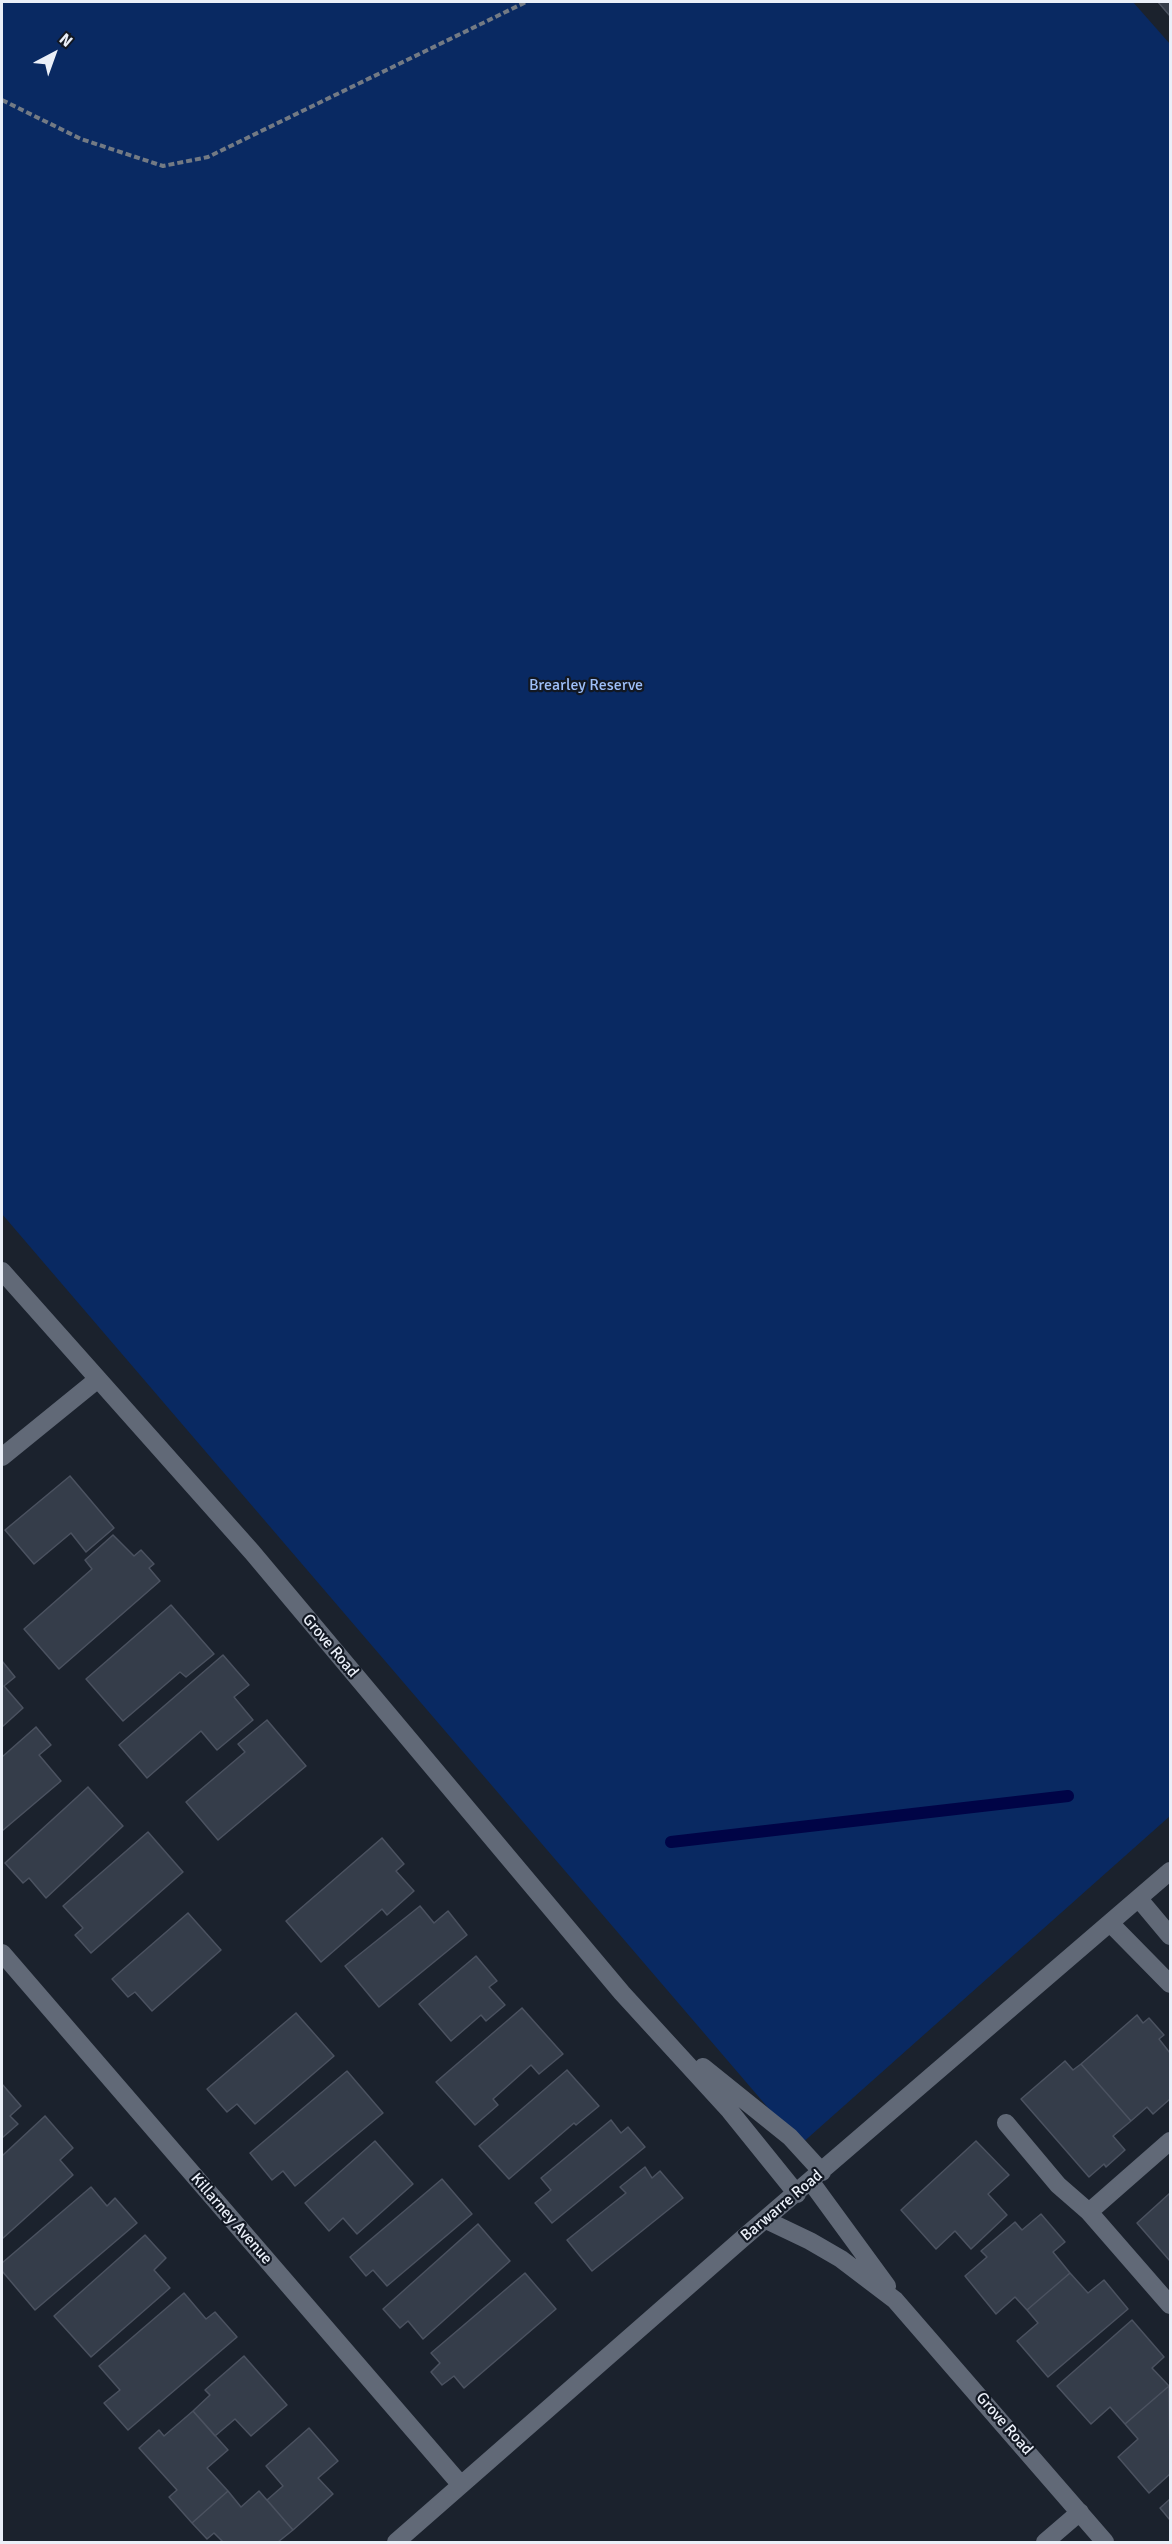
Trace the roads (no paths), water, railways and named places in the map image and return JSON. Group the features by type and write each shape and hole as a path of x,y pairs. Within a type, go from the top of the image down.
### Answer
{"street":[{"name":"Grove Road","path":"2,1271 252,1552 622,1993 730,2110 797,2194"},
{"path":"2,1457 98,1379"},
{"name":"Barwarre Road","path":"396,2542 1170,1871"},
{"path":"1139,1899 1170,1936"},
{"path":"1110,1923 1170,1984"},
{"name":"Killarney Avenue","path":"2,1953 461,2486"},
{"name":"Grove Road","path":"652,2026 776,2125 816,2177 902,2307 1105,2542"},
{"path":"1005,2123 1066,2193 1089,2212 1170,2305"},
{"path":"1089,2212 1170,2141"},
{"name":"Grove Road","path":"766,2220 841,2259 902,2307"},
{"path":"1045,2542 1080,2512"}],"waterway":[{"path":"671,1842 1068,1796"}],"park label":[{"name":"Brearley Reserve","path":"586,686"}]}
